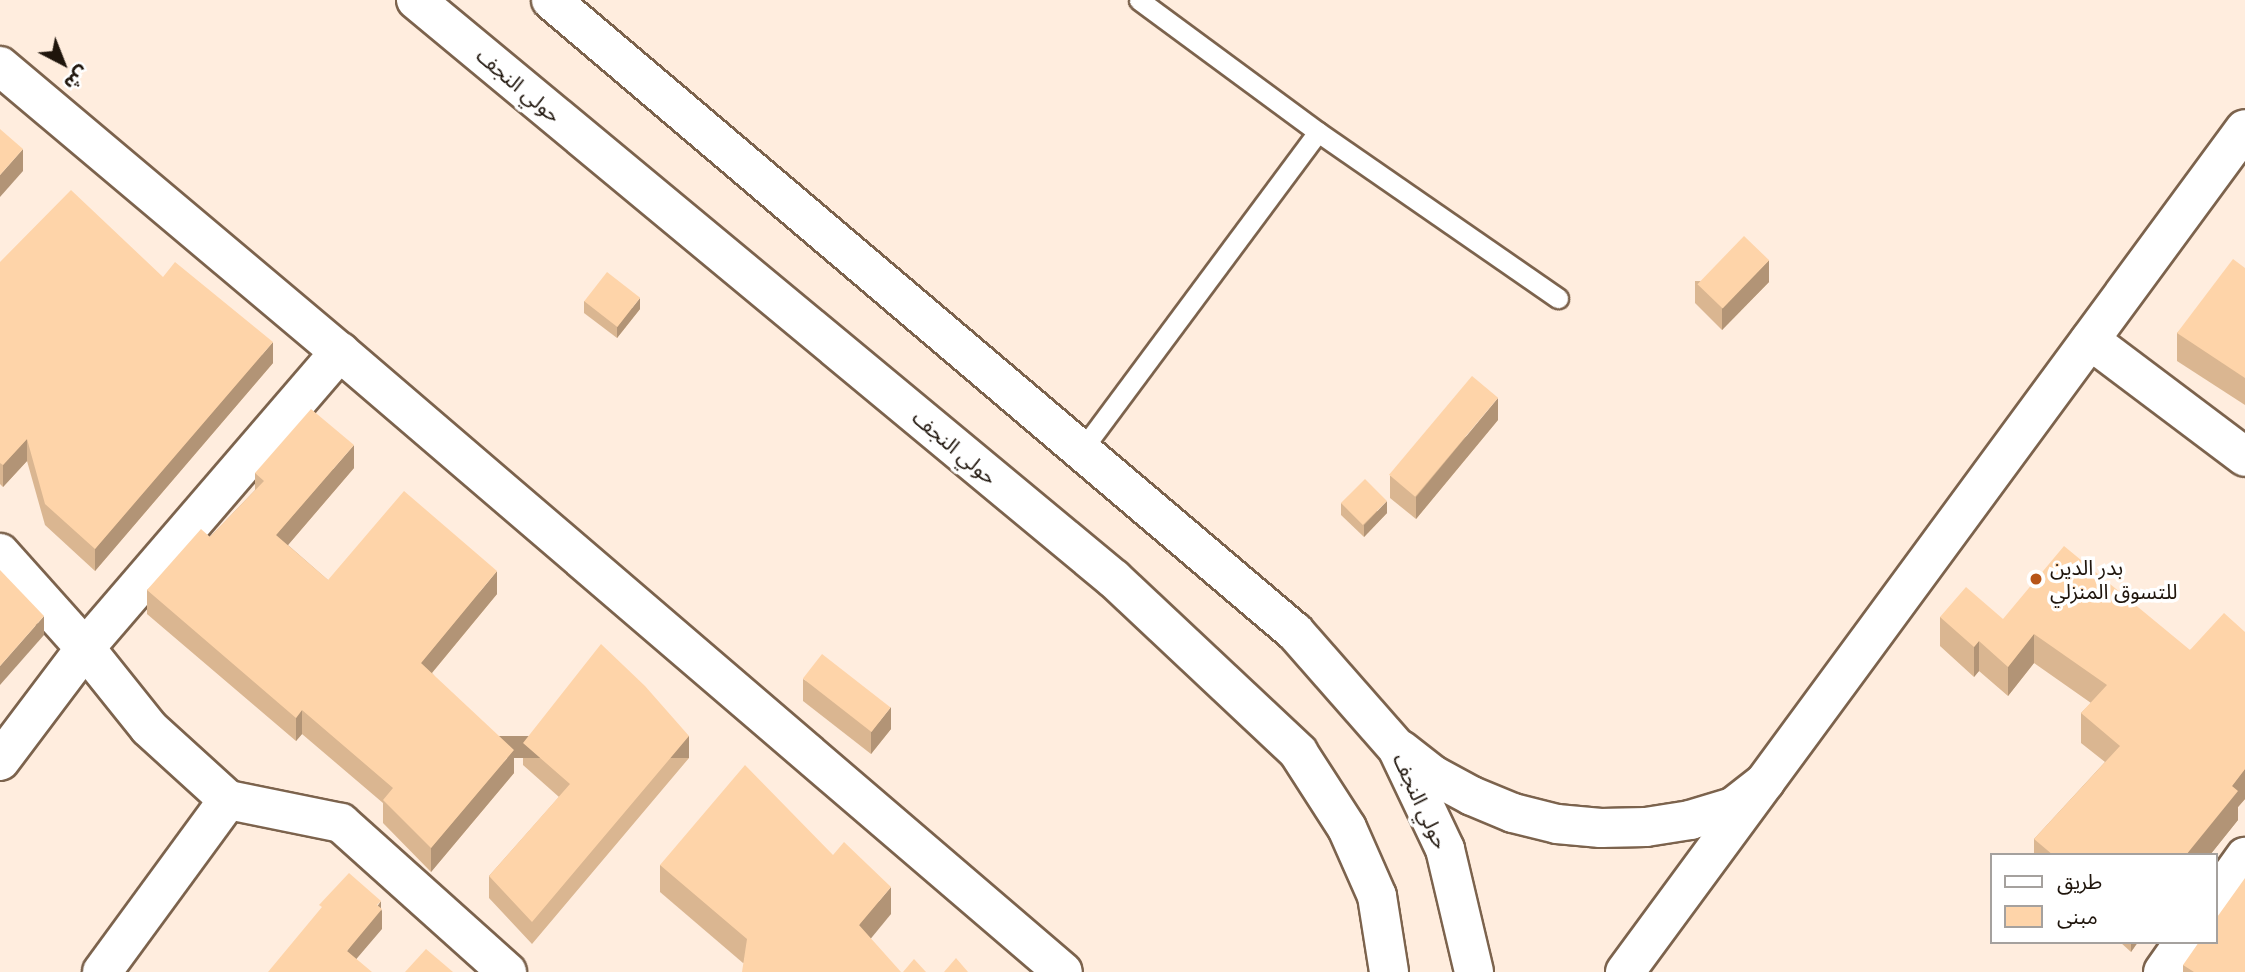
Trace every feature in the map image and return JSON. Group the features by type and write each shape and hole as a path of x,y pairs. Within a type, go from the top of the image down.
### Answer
{"street":[{"name":"حولي النجف","path":"416,0 1114,579 1298,752 1347,828 1377,896 1389,972"},
{"name":"حولي النجف","path":"551,0 1295,632 1398,748 1444,849 1474,972"},
{"path":"0,66 340,352 1063,972"},
{"path":"1625,972 2245,129"},
{"path":"2090,340 2245,457"},
{"path":"0,761 85,648 340,352"},
{"path":"0,553 85,648 149,728 228,800 341,823 507,972"},
{"path":"1398,748 1433,775 1493,805 1557,824 1601,828 1646,827 1690,820 1733,807 1765,782"},
{"path":"102,972 228,800"},
{"path":"2217,896 2245,858"},
{"path":"2163,972 2183,944"}],"lane":[{"path":"1139,0 1318,132 1558,298"},
{"path":"1081,451 1318,132"}],"building":[{"path":"0,129 23,149 0,175"},
{"path":"71,190 163,277 175,262 273,342 95,549 45,504 27,439 3,465 0,463 0,262"},
{"path":"1744,236 1769,260 1723,309 1697,284"},
{"path":"2233,259 2245,268 2245,378 2177,333"},
{"path":"607,272 640,298 617,327 584,301"},
{"path":"1472,376 1498,398 1415,497 1389,475"},
{"path":"311,409 354,445 276,535 328,580 404,491 497,571 421,663 514,750 431,848 383,800 393,788 302,710 296,718 147,590 201,529 210,537 264,481 255,473"},
{"path":"1365,479 1387,501 1363,525 1341,503"},
{"path":"2064,546 2190,650 2224,613 2245,632 2245,769 2232,786 2238,791 2188,853 2051,853 2034,839 2120,746 2081,713 2107,685 2034,634 2008,667 1979,641 1974,647 1940,617 1966,587 2003,619"},
{"path":"0,570 44,616 0,666"},
{"path":"601,644 645,686 689,736 532,922 489,876 570,784 523,743"},
{"path":"822,654 891,708 871,732 803,678"},
{"path":"745,765 833,855 844,842 891,887 859,925 901,972 742,972 747,939 660,865"},
{"path":"349,873 381,901 377,905 382,909 347,951 372,972 268,972 322,907 319,905"},
{"path":"2245,878 2245,972 2194,972 2183,965 2198,944 2217,944 2217,917"},
{"path":"426,949 453,972 405,972"},
{"path":"956,958 968,972 944,972"},
{"path":"914,959 926,972 903,972"}],"place":[{"name":"بدر الدين للتسوق المنزلي","path":"2036,579"}]}
